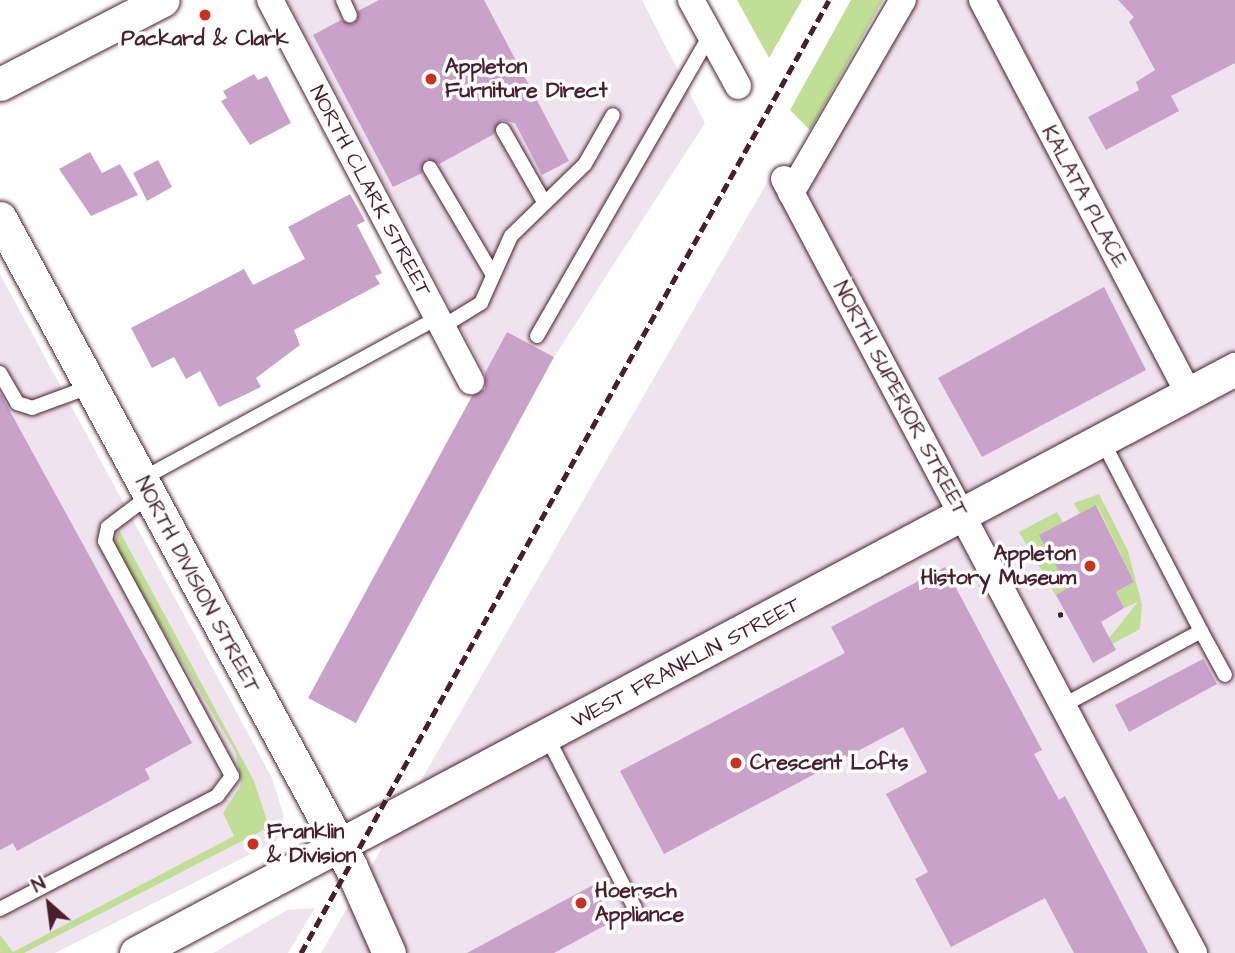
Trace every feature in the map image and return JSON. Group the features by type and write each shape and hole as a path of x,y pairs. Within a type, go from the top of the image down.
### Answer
{"street":[{"path":"0,84 163,0"},
{"name":"NORTH CLARK STREET","path":"270,0 471,381"},
{"path":"691,0 738,86"},
{"name":"NORTH SUPERIOR STREET","path":"903,0 787,186 1194,953"},
{"name":"KALATA PLACE","path":"982,0 1188,393"},
{"name":"NORTH DIVISION STREET","path":"0,218 339,847 389,953"},
{"name":"WEST FRANKLIN STREET","path":"136,953 547,737 1235,369"}],"lane":[{"path":"343,0 350,16"},
{"path":"537,336 710,35"},
{"path":"0,909 217,796 232,776 105,541 108,527 144,488 440,323 481,303 511,236 585,164 613,116"},
{"path":"503,130 544,202"},
{"path":"430,169 494,275"},
{"path":"0,373 17,403 32,408 89,387"},
{"path":"1102,440 1225,675"},
{"path":"1062,706 1201,631"},
{"path":"547,737 635,908"}],"path":[{"path":"1058,615 1066,613"}],"shaded area":[{"path":"287,0 642,0 705,123 554,357 507,332 485,374"},
{"path":"903,0 1235,0 1235,953 321,953 775,169 784,179"},
{"path":"0,274 272,778 284,816 277,841 55,953 0,953"},
{"path":"315,908 288,953 213,953 287,910"}],"green space":[{"path":"737,0 802,0 769,58"},
{"path":"851,0 883,0 810,130 790,110"},
{"path":"1099,494 1128,551 1142,605 1140,629 1112,644 1109,638 1138,602 1124,608 1116,592 1134,582 1097,505 1080,514 1074,503"},
{"path":"1057,512 1063,523 1040,536 1068,588 1056,595 1062,606 1019,532"},
{"path":"119,530 254,781 269,827 24,953 0,953 0,935 13,952 234,836 223,813 241,785 236,753 113,545"}],"building":[{"name":"Appleton Furniture Direct","path":"379,0 484,0 569,161 542,175 515,123 502,120 494,134 439,164 426,159 422,173 393,187 313,35 341,20 354,24 358,11"},
{"path":"1118,0 1235,0 1235,63 1171,96 1179,111 1106,150 1088,117 1139,90 1136,82 1155,70 1129,22 1134,17"},
{"path":"254,74 258,80 267,76 291,123 250,145 221,101 227,98 223,91"},
{"path":"90,152 102,173 120,164 138,195 91,216 59,169"},
{"path":"158,160 172,187 147,201 133,173"},
{"path":"350,194 365,221 357,225 382,273 375,276 380,284 294,330 300,345 256,378 261,387 219,407 200,371 186,379 174,357 152,368 131,328 244,269 253,285 305,259 288,227"},
{"path":"1104,287 1146,370 982,457 938,378"},
{"path":"507,332 554,357 356,723 308,698 472,396 485,389 485,373"},
{"path":"0,393 192,743 145,769 150,779 17,851 13,843 0,850"},
{"path":"1096,505 1134,582 1116,592 1124,608 1101,622 1116,650 1093,663 1056,595 1068,588 1039,535"},
{"name":"Crescent Lofts","path":"945,567 1042,750 1034,754 1059,800 1065,796 1148,953 1074,953 1045,898 951,947 915,879 928,872 886,794 927,772 903,727 664,854 620,771 845,653 831,627"},
{"path":"1203,659 1217,684 1129,732 1115,705"},
{"name":"Hoersch Appliance","path":"593,885 613,921 554,953 467,953"}],"railway":[{"path":"301,953 829,0"}],"place":[{"name":"Packard & Clark","path":"205,15"},
{"name":"Appleton Furniture Direct","path":"431,79"},
{"name":"Appleton History Museum","path":"1090,566"},
{"name":"Crescent Lofts","path":"736,763"},
{"name":"Franklin & Division","path":"253,844"},
{"name":"Hoersch Appliance","path":"581,903"}]}
